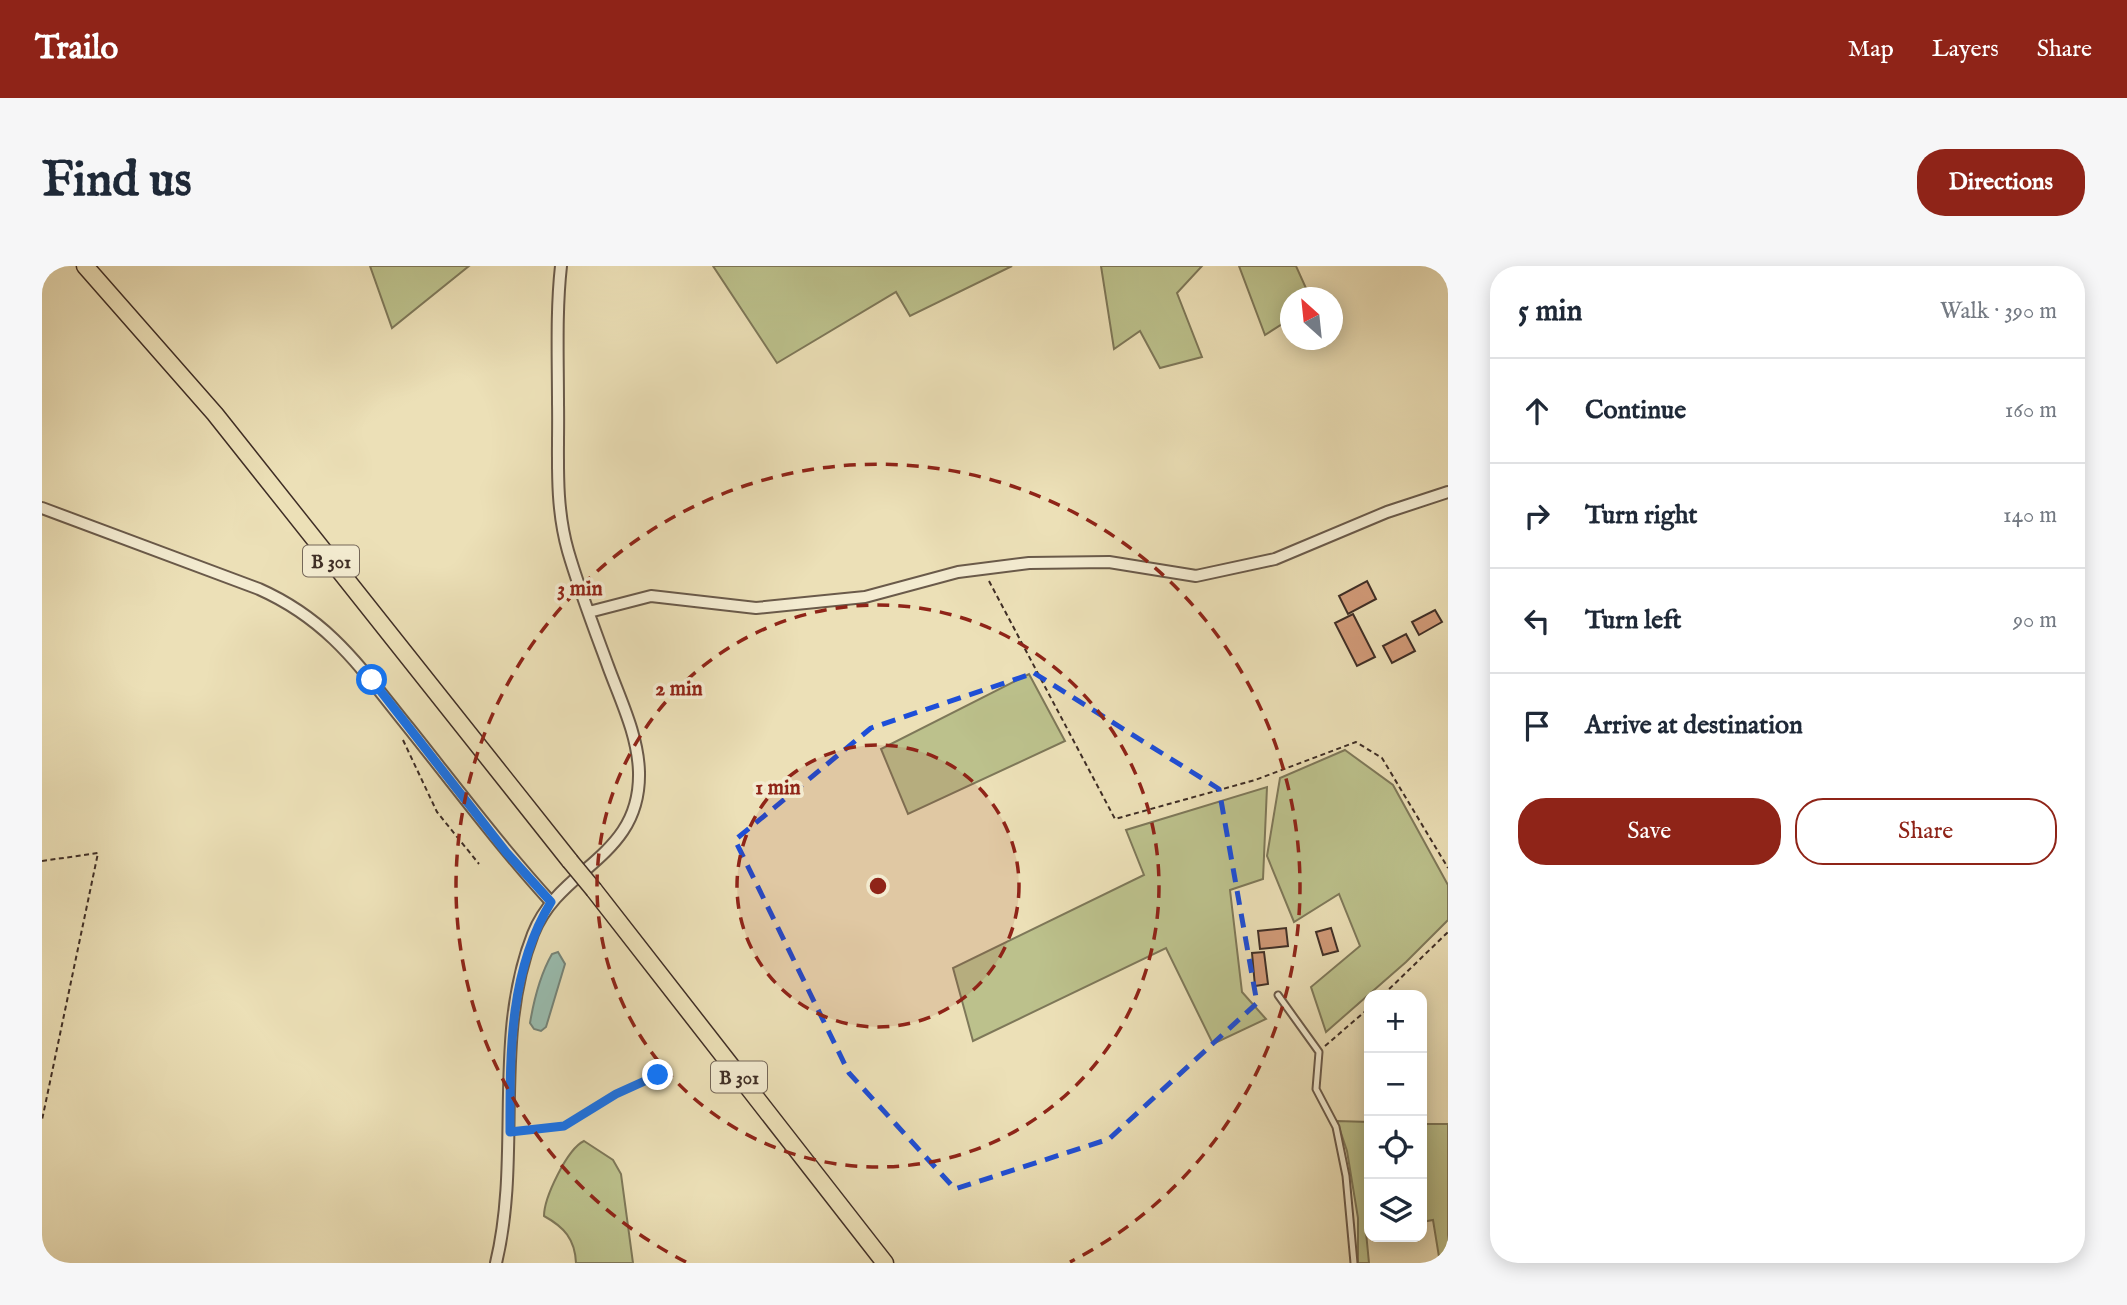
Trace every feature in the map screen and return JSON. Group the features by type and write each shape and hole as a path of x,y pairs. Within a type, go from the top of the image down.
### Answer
{"main road":[{"name":"B 301","path":"85,266 215,414 594,890 885,1263"}],"street":[{"path":"496,1263 505,1218 511,1044 521,974 536,926 551,902 617,843 635,807 639,772 634,740 568,549 560,513 558,333 561,266"},
{"path":"589,612 651,596 757,608 851,598 980,569 1029,563 1109,562 1196,576 1275,559 1387,512 1448,492"},
{"path":"42,508 285,600 320,624 372,680 506,852 551,902"}],"lane":[{"path":"1278,995 1319,1052 1316,1089 1336,1127 1344,1164 1354,1263"}],"path":[{"path":"980,569 994,588 1079,757 1115,819 1255,780 1356,742 1382,758 1448,868"},
{"path":"402,738 437,812 479,864"},
{"path":"42,861 98,853 42,1120"},
{"path":"1388,990 1448,932"},
{"path":"1319,1052 1364,1012"},
{"path":"510,1132 564,1126 616,1094 658,1075"}],"highlighted area":[{"path":"1034,673 1219,789 1257,1003 1109,1139 955,1189 849,1073 735,840 871,728"}],"green space":[{"path":"370,266 469,266 392,328"},
{"path":"713,266 1012,266 910,316 896,292 777,363"},
{"path":"1101,266 1202,266 1177,293 1202,357 1160,368 1140,331 1114,349"},
{"path":"1239,266 1296,266 1305,287 1280,287 1280,325 1265,335"},
{"path":"1029,674 1065,741 908,814 881,749"},
{"path":"1345,750 1393,785 1448,885 1448,920 1374,990 1364,990 1364,999 1326,1032 1311,987 1360,946 1339,894 1294,922 1267,856 1280,778"},
{"path":"1267,787 1263,879 1230,890 1242,992 1266,1019 1213,1044 1166,948 973,1041 953,968 1144,875 1126,830"},
{"path":"1337,1121 1364,1122 1364,1242 1367,1242 1369,1263 1358,1263 1358,1218 1347,1151"},
{"path":"1427,1124 1448,1124 1448,1263 1440,1263 1433,1220 1427,1221"},
{"path":"584,1141 613,1160 621,1174 633,1263 576,1263 571,1240 544,1216 558,1175 577,1146"}],"water":[{"path":"558,952 565,964 546,1027 541,1031 534,1029 530,1023 533,1005 548,962 552,954"}],"building":[{"path":"1367,581 1376,599 1348,614 1339,596"},
{"path":"1435,610 1442,622 1419,635 1412,622"},
{"path":"1353,614 1375,657 1357,666 1335,623"},
{"path":"1406,634 1415,651 1392,663 1383,646"},
{"path":"1286,928 1288,946 1260,949 1258,931"},
{"path":"1331,928 1338,951 1323,955 1316,932"},
{"path":"1264,952 1268,984 1255,986 1252,953"}],"route":[{"path":"372,680 506,852 551,902 536,926 521,974 511,1044 510,1132 564,1126 616,1094 658,1075"}]}
